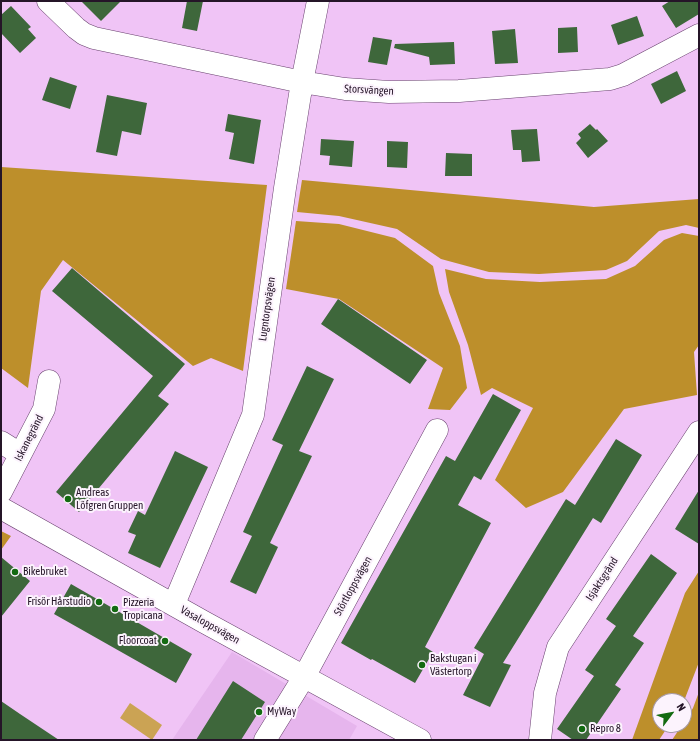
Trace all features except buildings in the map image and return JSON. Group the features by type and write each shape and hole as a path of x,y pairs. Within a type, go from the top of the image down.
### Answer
{"street":[{"name":"Storsvängen","path":"48,1 76,28 84,34 94,38 302,82 345,89 389,92 466,90 610,79 623,75 699,35"},
{"name":"Lugntorpsvägen","path":"174,604 253,415 282,204 302,82 318,1"},
{"name":"Iskanegränd","path":"1,492 44,409 49,380"},
{"name":"Störtloppsvägen","path":"265,740 304,677 437,430"},
{"name":"Isjaktsgränd","path":"540,740 545,693 558,647 699,432"},
{"path":"1,442 20,454"},
{"name":"Vasaloppsvägen","path":"1,508 420,740"}],"shaded area":[{"path":"1,167 267,185 243,371 211,358 193,366 63,260 41,291 28,388 1,368"},
{"path":"302,180 594,207 699,199 699,228 686,225 659,231 627,261 606,270 539,274 489,272 441,259 397,229 339,216 297,212"},
{"path":"296,221 339,224 395,238 433,266 439,293 460,346 467,388 450,410 428,409 443,368 339,299 286,289"},
{"path":"682,233 699,236 699,345 694,352 697,395 624,409 563,492 526,508 495,480 533,408 492,388 481,395 468,345 449,292 445,269 486,279 540,282 606,279 635,266 664,240"},
{"path":"1,531 11,536 1,550"},
{"path":"699,571 699,662 687,693 652,693 652,733 664,733 659,740 632,740 685,593"},
{"path":"232,652 357,726 349,740 172,740"},
{"path":"699,692 699,740 672,740 677,733 692,733 693,708"},
{"path":"130,703 162,725 152,740 120,718"}],"place":[{"name":"Andreas Löfgren Gruppen","path":"68,499"},
{"name":"Bikebruket","path":"15,572"},
{"name":"Frisör Hårstudio","path":"99,602"},
{"name":"Pizzeria Tropicana","path":"115,609"},
{"name":"Floorcoat","path":"165,641"},
{"name":"Bakstugan i Västertorp","path":"422,665"},
{"name":"MyWay","path":"259,712"},
{"name":"Repro 8","path":"582,729"}]}
